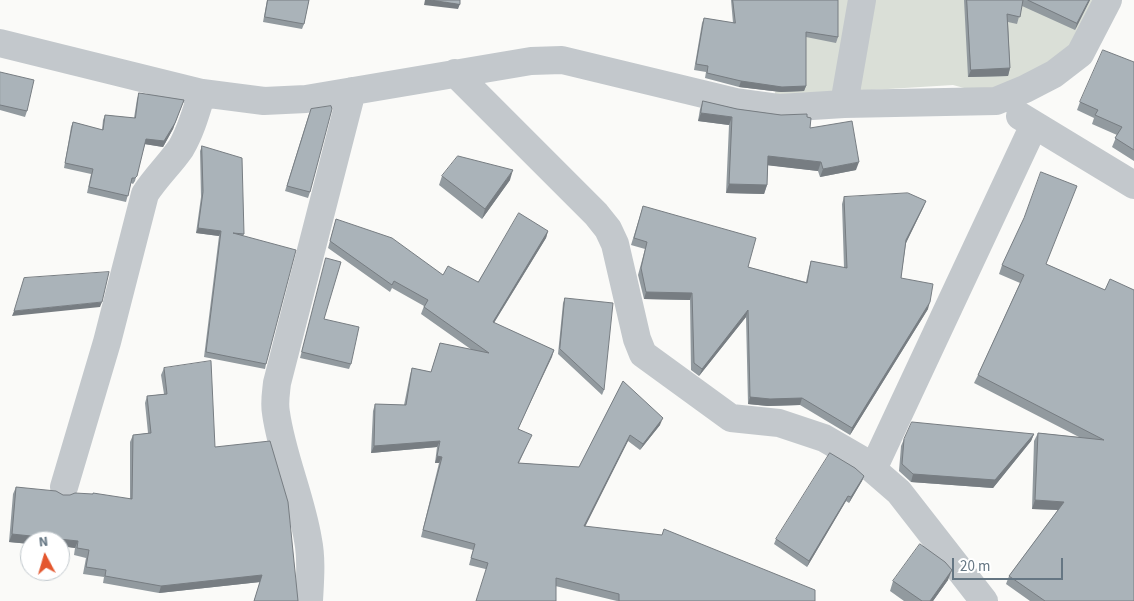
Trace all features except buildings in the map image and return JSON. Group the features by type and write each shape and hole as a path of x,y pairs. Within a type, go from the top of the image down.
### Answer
{"street":[{"path":"844,104 862,0"},
{"path":"0,43 202,93 264,101 306,99 531,61 562,60 736,102 780,108 844,104 996,102 1054,74 1080,54 1108,0"},
{"path":"455,73 596,214 608,229 615,244 636,339 642,354 731,418 778,423 824,438 862,460 899,492 984,601"},
{"path":"309,601 311,557 308,539 280,436 275,413 275,399 277,383 352,91"},
{"path":"64,487 107,342 145,194 155,178 180,149 189,133 202,93"},
{"path":"996,102 1134,185"},
{"path":"873,469 1034,124"}],"shaded area":[{"path":"803,0 1106,0 1080,53 997,97 953,85 774,96"}]}
